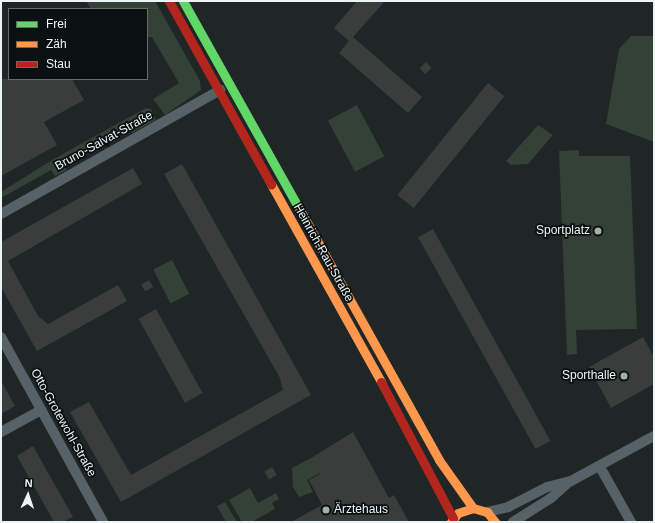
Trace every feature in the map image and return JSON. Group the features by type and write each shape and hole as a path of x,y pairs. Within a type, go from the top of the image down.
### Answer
{"main road":[{"name":"Heinrich-Rau-Straße","path":"169,1 220,90 428,466 452,520"},
{"name":"Heinrich-Rau-Straße","path":"183,1 439,460 473,508"},
{"path":"452,520 473,508 487,512 495,522"}],"street":[{"name":"Bruno-Salvat-Straße","path":"1,214 220,90"},
{"name":"Otto-Grotewohl-Straße","path":"1,337 103,522"},
{"path":"1,432 41,410"},
{"path":"487,512 508,507 547,487 571,481 600,467 654,436"},
{"path":"600,467 631,522"},
{"path":"513,522 551,498 571,481"}],"green space":[{"path":"86,1 155,1 200,81 201,90 165,115 153,99 179,83 152,37 148,37 148,8 90,8"},
{"path":"631,36 654,36 654,142 606,124 619,49"},
{"path":"357,105 384,156 355,172 328,120"},
{"path":"146,108 151,109 156,120 132,133 128,127 63,163 67,170 55,176 51,170 1,198 1,192 52,160"},
{"path":"538,125 553,135 528,164 511,165 506,161"},
{"name":"Sportplatz","path":"579,150 579,156 630,156 637,329 576,330 577,354 567,355 559,151"},
{"path":"172,260 189,294 171,303 153,270"},
{"path":"311,458 320,473 307,480 313,492 299,497 293,487 292,468"},
{"path":"250,488 258,503 276,493 279,499 272,503 275,509 252,522 242,522 229,500"},
{"path":"225,502 237,522 226,522 217,506"}],"building":[{"path":"357,1 385,1 353,37 422,97 408,113 339,53 349,41 334,28"},
{"path":"426,62 432,68 425,74 420,68"},
{"path":"1,79 73,80 84,100 44,122 57,145 1,176"},
{"path":"488,83 504,96 414,208 397,195"},
{"path":"182,164 311,395 121,502 70,412 89,402 131,475 283,390 280,378 164,174"},
{"path":"133,168 142,184 8,261 38,316 48,324 118,285 127,301 37,351 1,287 1,242"},
{"path":"433,229 550,441 535,449 418,237"},
{"path":"149,280 153,287 145,291 141,284"},
{"path":"156,309 203,393 185,403 139,319"},
{"name":"Sporthalle","path":"643,337 654,357 654,384 611,408 589,367"},
{"path":"1,381 15,406 1,414"},
{"path":"353,432 389,498 394,495 409,522 291,522 322,505 309,480 320,474 311,458"},
{"path":"33,446 73,517 63,522 54,522 17,456"},
{"path":"272,467 277,475 269,479 264,472"}],"traffic: fast":[{"path":"183,1 300,210"}],"traffic: slow":[{"path":"271,184 381,382"},
{"path":"300,210 439,460 473,508"},
{"path":"451,522 458,513 473,508 487,512 495,522"}],"traffic: jam":[{"path":"169,1 271,184"},
{"path":"381,382 453,518"}],"place":[{"name":"Sportplatz","path":"598,231"},
{"name":"Sporthalle","path":"624,376"},
{"name":"Ärztehaus","path":"326,510"}]}
